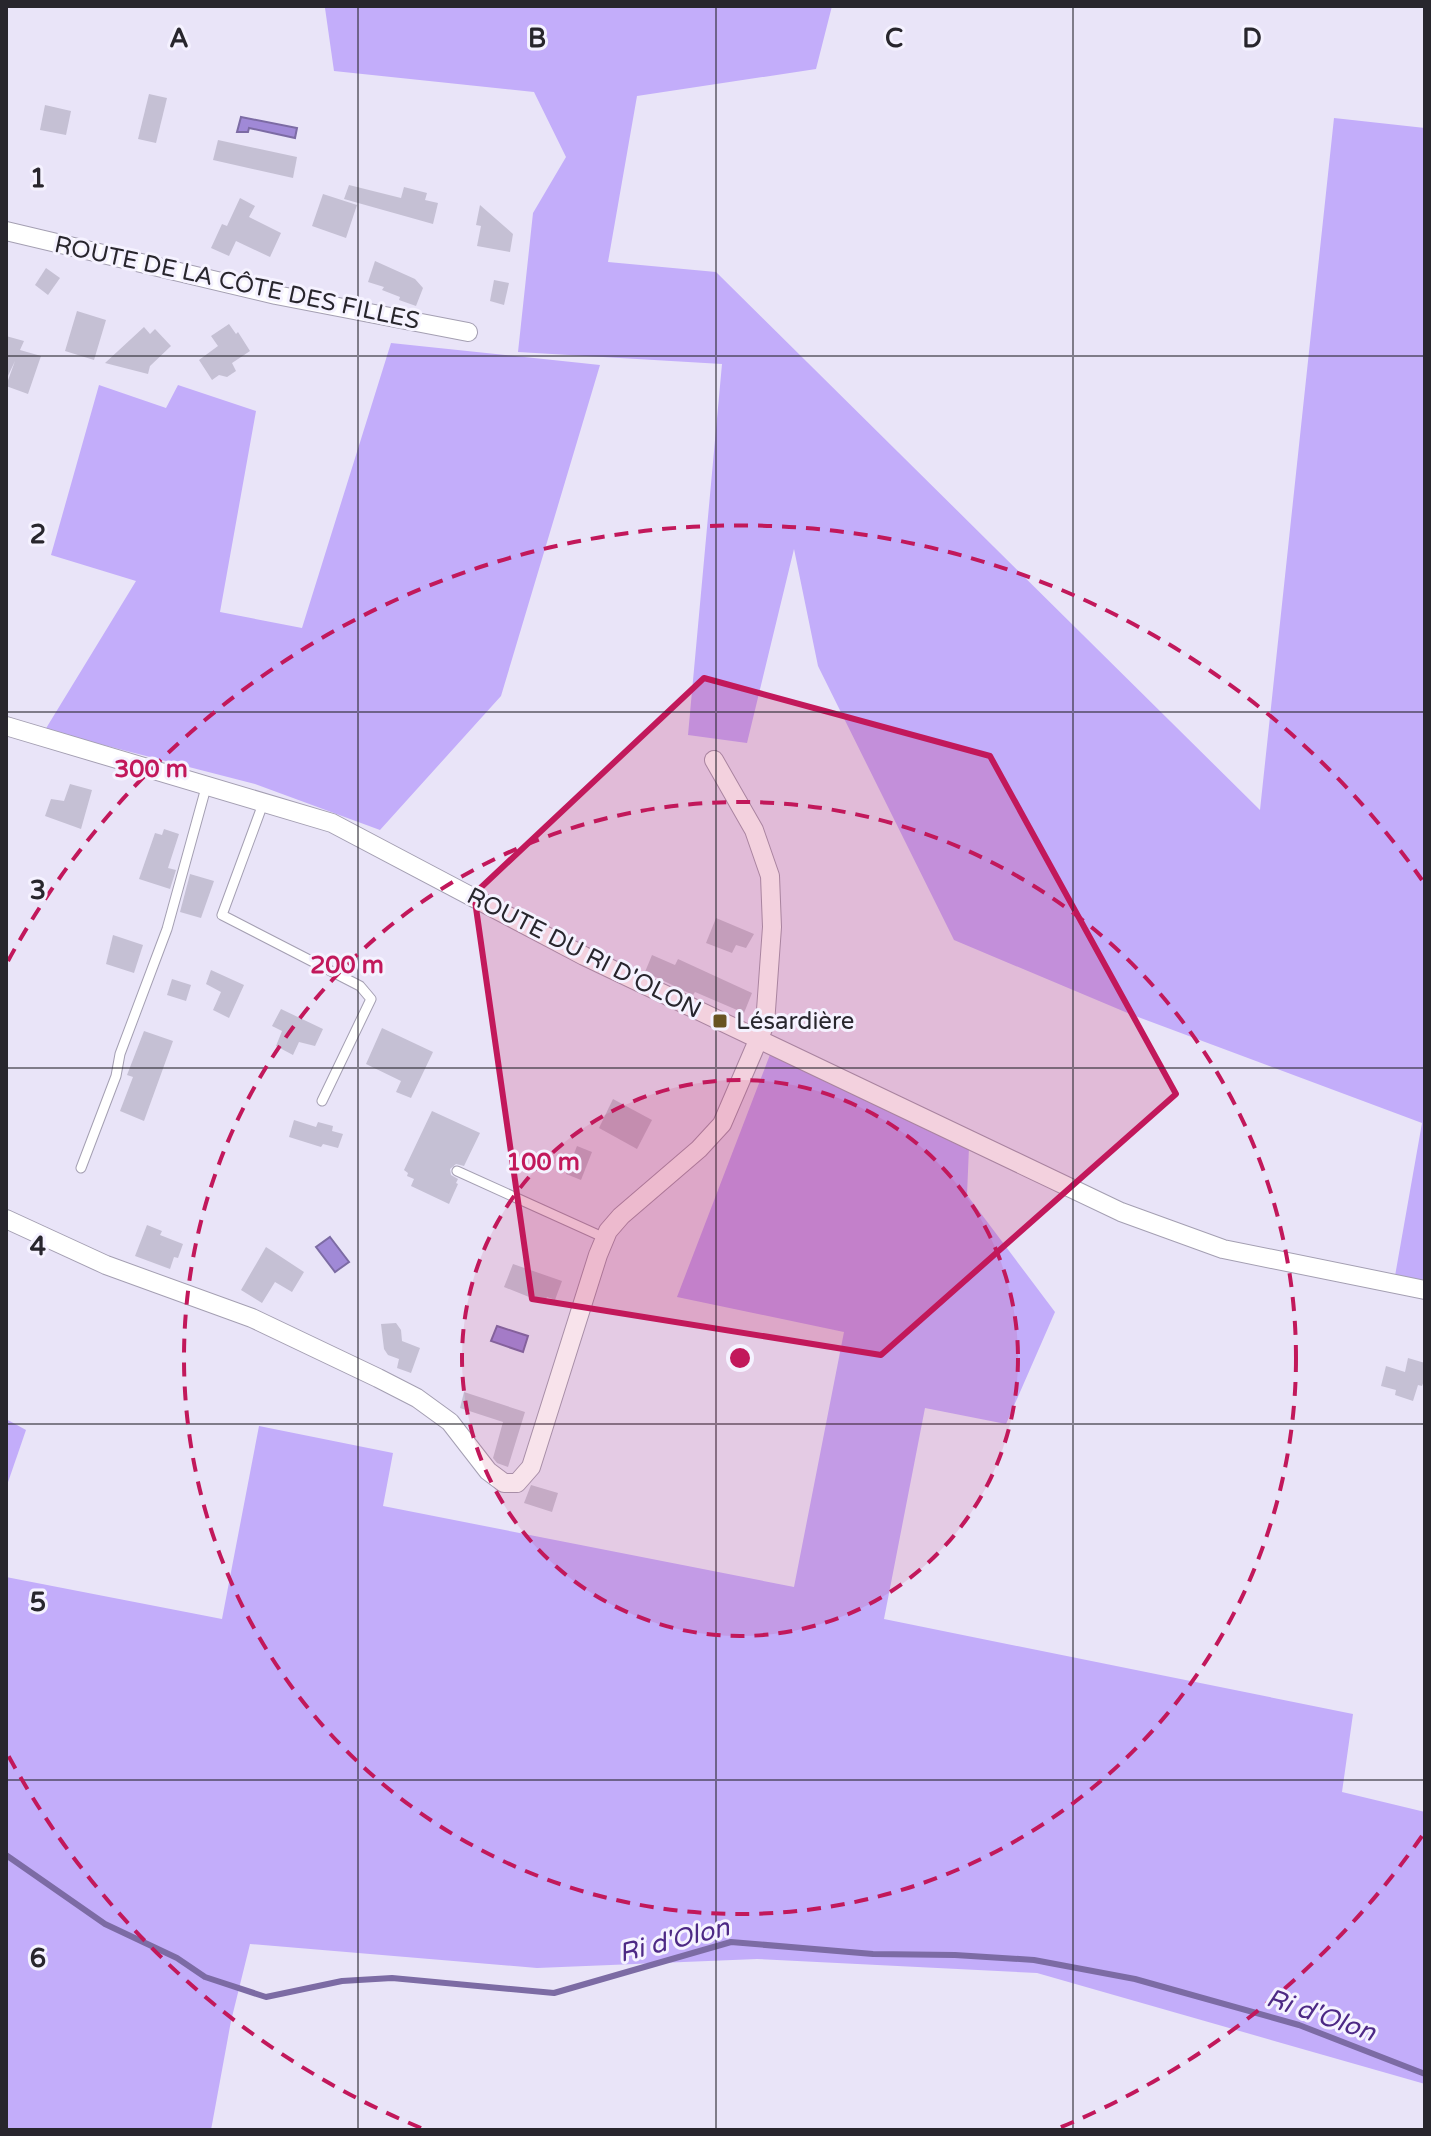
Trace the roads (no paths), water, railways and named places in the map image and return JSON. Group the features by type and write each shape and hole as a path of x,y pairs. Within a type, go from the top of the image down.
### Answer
{"street":[{"name":"ROUTE DE LA CÔTE DES FILLES","path":"6,231 276,295 468,332"},
{"name":"ROUTE DU RI D'OLON","path":"6,726 332,823 584,956 1121,1212 1223,1249 1425,1290"},
{"path":"6,1219 106,1265 252,1318 417,1398 450,1422 488,1471 504,1483 517,1483 531,1467 605,1238 621,1216 699,1149 722,1124 765,1024 772,927 770,876 754,830 714,760"}],"lane":[{"path":"81,1168 167,929 207,784"},
{"path":"264,801 222,915 360,986 371,999 322,1101"},
{"path":"457,1171 605,1238"}],"waterway":[{"name":"Ri d'Olon","path":"6,1855 105,1924 177,1958 205,1977 266,1997 342,1981 392,1978 554,1993 731,1942 873,1954 1034,1960 1135,1979 1299,2025 1425,2074"}],"place":[{"name":"Lésardière","path":"720,1021"}]}
